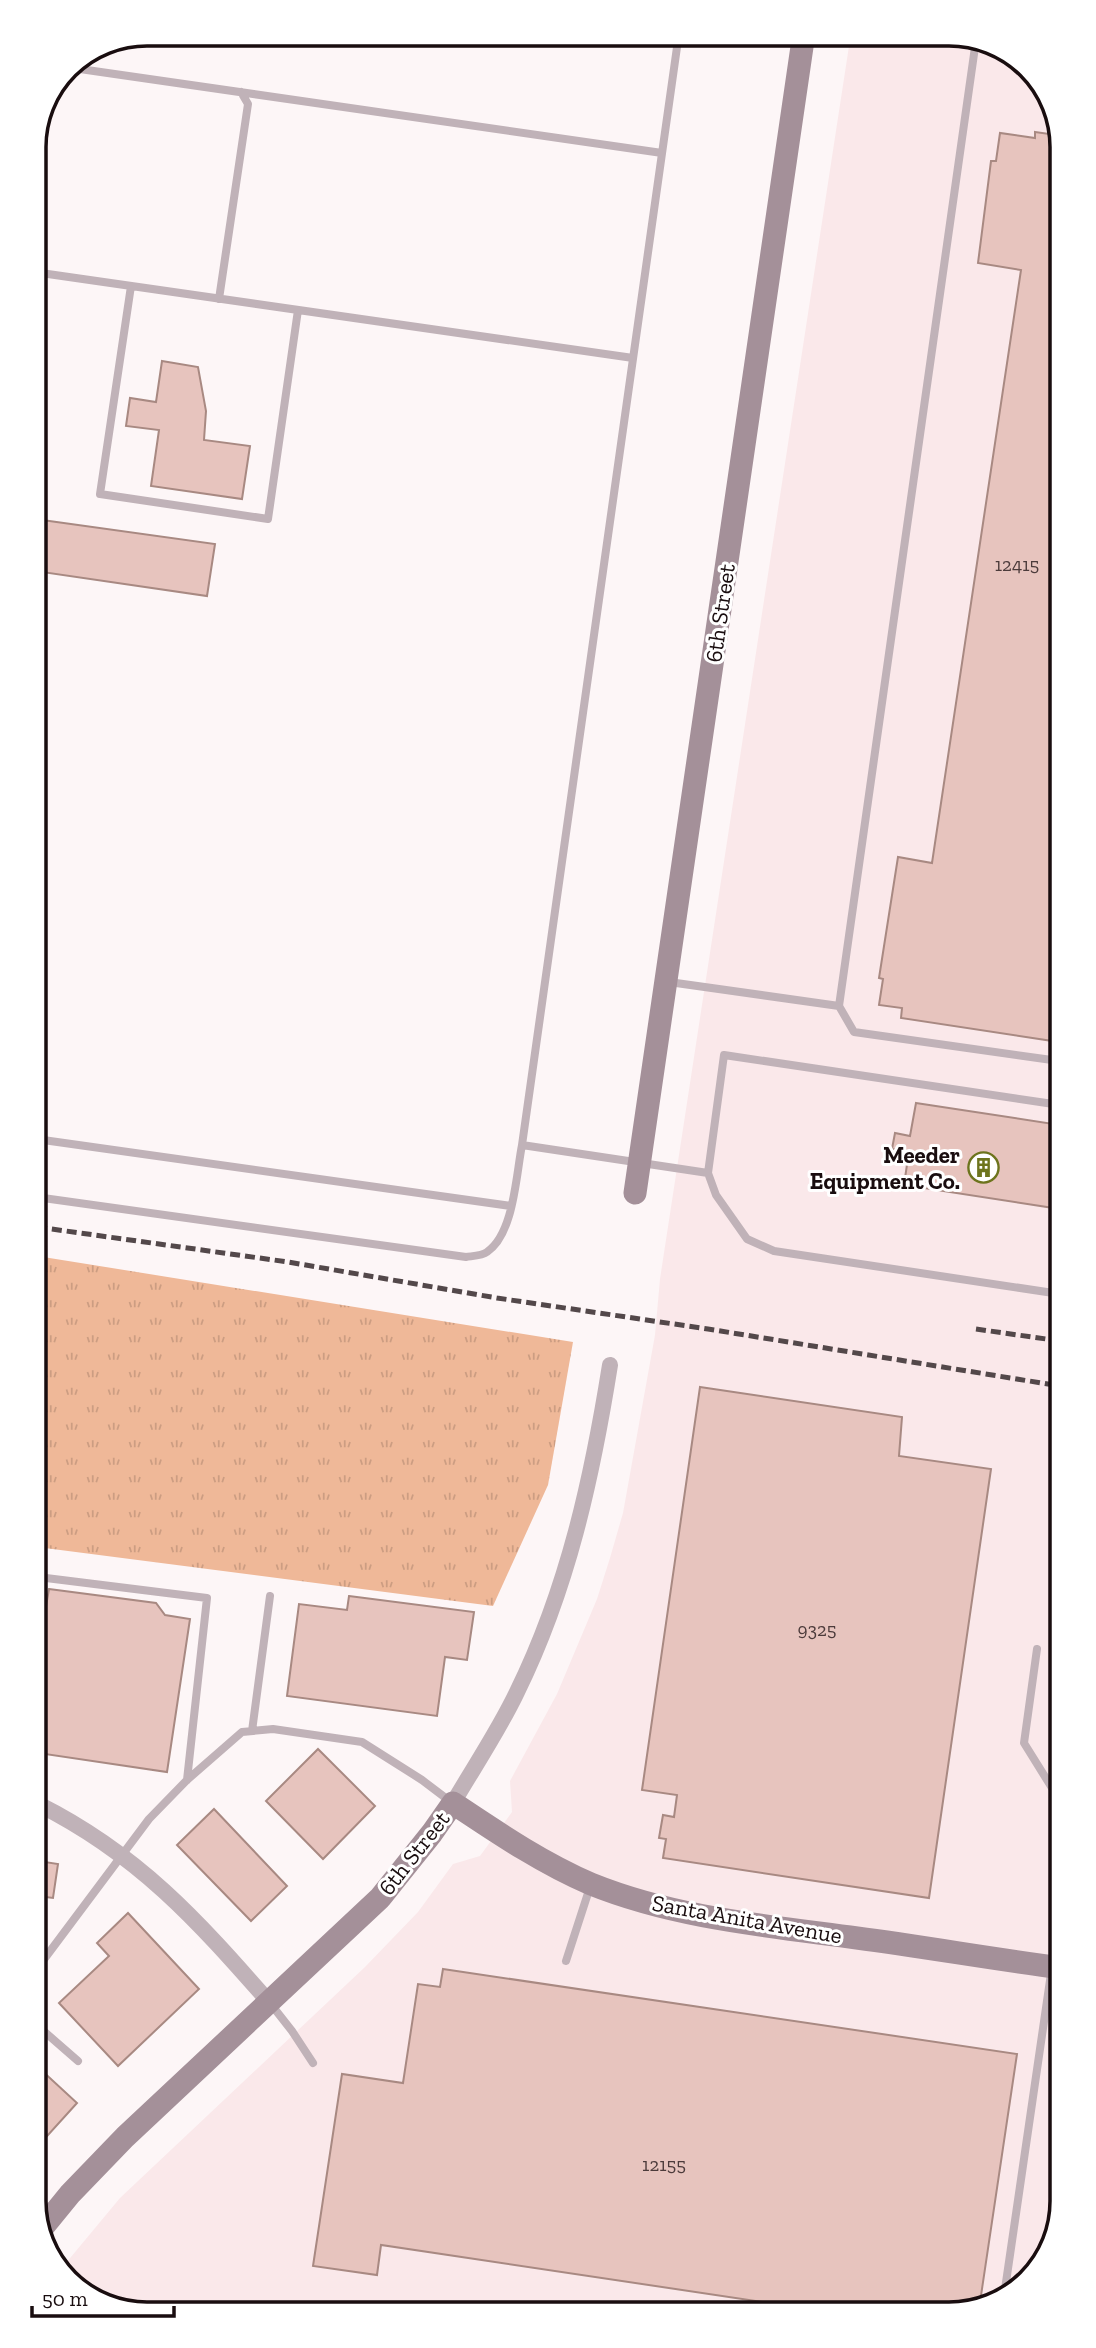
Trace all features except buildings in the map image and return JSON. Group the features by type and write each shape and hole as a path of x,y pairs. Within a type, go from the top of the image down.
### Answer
{"street":[{"name":"6th Street","path":"635,1193 802,46"},
{"name":"6th Street","path":"48,2221 125,2137 380,1898 453,1803 516,1694 557,1594 585,1500 610,1364"},
{"name":"Santa Anita Avenue","path":"453,1803 516,1845 591,1884 672,1909 714,1918 1050,1967"},
{"path":"46,1808 124,1855 183,1906 269,2002"}],"lane":[{"path":"46,1198 466,1257 485,1254 501,1238 511,1206 522,1145 677,46"},
{"path":"975,49 839,1006 855,1032 1050,1060"},
{"path":"81,69 662,153"},
{"path":"219,299 248,104 241,92"},
{"path":"46,274 633,358"},
{"path":"131,286 100,494 268,519 298,310"},
{"path":"666,982 839,1006"},
{"path":"1050,1104 724,1055 708,1172 716,1195 747,1239 774,1251 1050,1292"},
{"path":"46,1140 511,1206"},
{"path":"522,1145 708,1172"},
{"path":"46,1578 207,1598 187,1780"},
{"path":"252,1731 270,1596"},
{"path":"1037,1649 1024,1744 1050,1785"},
{"path":"46,1957 149,1819 187,1780 242,1732 273,1730 362,1742 453,1803"},
{"path":"566,1961 591,1884"},
{"path":"269,2002 313,2063"},
{"path":"1005,2286 1050,2002"},
{"path":"46,2033 78,2061"}],"shaded area":[{"path":"849,46 957,46 976,49 1011,66 1030,85 1049,126 1050,146 1050,2202 1045,2234 1037,2252 1021,2273 1006,2286 970,2301 139,2302 126,2301 96,2289 66,2263 120,2198 365,1967 418,1912 453,1864 480,1856 512,1812 510,1781 557,1694 597,1599 623,1513 655,1335 660,1279"}],"green space":[{"path":"46,1257 573,1342 548,1485 493,1606 46,1548"}],"railway":[{"path":"46,1228 288,1262 497,1298 1050,1384"},
{"path":"976,1329 1050,1340"}],"place":[{"name":"Meeder Equipment Co.","path":"983,1168"}]}
